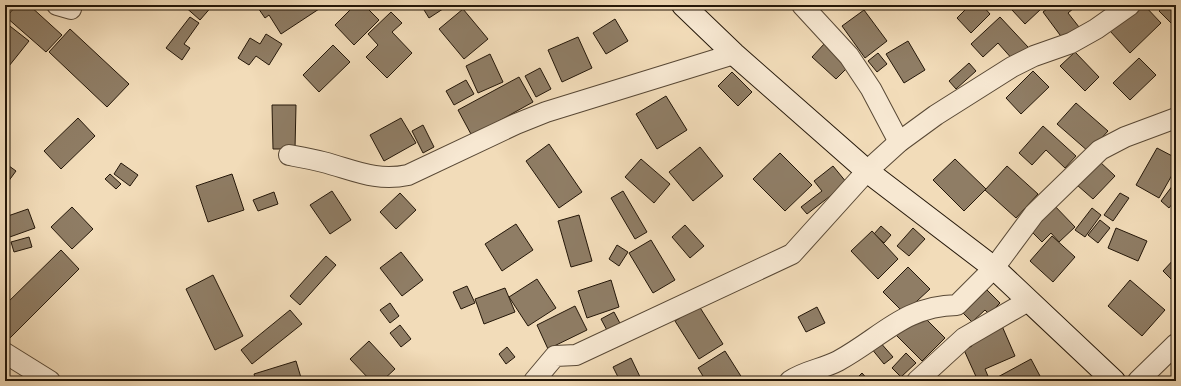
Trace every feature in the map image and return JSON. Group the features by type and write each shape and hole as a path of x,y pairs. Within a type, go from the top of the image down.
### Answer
{"street":[{"path":"683,5 734,54 867,171 994,268 1114,381"},
{"path":"802,5 849,56 871,89 899,142"},
{"path":"534,381 555,356 576,355 792,254 867,171 899,142 936,115 1012,67 1034,56 1077,39 1096,29 1130,5"},
{"path":"289,155 322,162 380,178 393,178 408,175 516,124 546,112 734,54"},
{"path":"790,381 797,376 836,362 861,348 902,318 940,305 957,305 994,268 1034,214 1100,150 1125,137 1176,118"},
{"path":"917,381 964,338 1028,301"},
{"path":"1160,359 1176,328"},
{"path":"1138,381 1176,344"},
{"path":"5,353 50,381"}],"building":[{"path":"17,5 29,5 62,35 46,52 6,17"},
{"path":"183,5 213,5 200,20"},
{"path":"256,5 317,5 319,9 281,34 269,15 265,18"},
{"path":"355,5 364,5 379,20 354,45 335,25"},
{"path":"421,5 449,5 429,18"},
{"path":"970,5 982,5 990,14 971,33 957,18"},
{"path":"1017,5 1038,5 1041,9 1025,24 1012,10"},
{"path":"1052,5 1072,5 1074,8 1068,13 1079,27 1063,39 1043,12"},
{"path":"1137,5 1144,5 1161,23 1130,53 1110,31"},
{"path":"1165,5 1176,5 1176,28 1159,11"},
{"path":"463,9 488,39 464,59 439,29"},
{"path":"864,10 887,41 865,58 842,26"},
{"path":"391,12 402,23 392,32 412,53 387,78 366,57 378,45 368,34"},
{"path":"190,17 199,23 184,44 190,48 182,60 166,48"},
{"path":"1000,17 1028,47 1014,61 998,43 983,57 971,44"},
{"path":"615,19 628,41 606,54 593,33"},
{"path":"6,23 29,41 5,71 5,24"},
{"path":"70,29 129,84 107,107 49,52"},
{"path":"266,34 282,44 269,65 256,56 249,65 238,58 250,38 260,44"},
{"path":"578,37 592,68 562,82 548,50"},
{"path":"908,41 925,70 904,83 886,54"},
{"path":"825,43 849,66 836,79 812,57"},
{"path":"333,45 350,62 319,92 303,75"},
{"path":"1075,52 1099,77 1085,91 1060,66"},
{"path":"878,53 887,64 877,72 868,61"},
{"path":"490,54 503,82 478,93 466,66"},
{"path":"1139,58 1156,75 1130,100 1113,83"},
{"path":"969,63 976,71 956,89 949,81"},
{"path":"540,68 551,89 536,97 525,76"},
{"path":"1033,71 1049,87 1021,114 1006,98"},
{"path":"732,72 752,92 738,106 718,86"},
{"path":"519,77 533,102 472,136 458,110"},
{"path":"466,80 474,94 454,105 446,91"},
{"path":"666,96 687,130 657,149 636,114"},
{"path":"1076,103 1108,131 1089,152 1057,124"},
{"path":"272,105 296,105 295,149 273,149"},
{"path":"78,118 95,136 61,169 44,151"},
{"path":"401,118 416,143 384,161 370,135"},
{"path":"423,125 434,147 423,153 412,131"},
{"path":"1043,126 1076,156 1065,168 1046,150 1032,165 1019,153"},
{"path":"549,144 582,192 559,208 526,161"},
{"path":"700,147 723,176 693,201 669,172"},
{"path":"1157,148 1176,158 1176,168 1159,198 1136,185"},
{"path":"780,153 812,185 785,211 753,179"},
{"path":"641,159 670,184 654,203 625,177"},
{"path":"955,159 986,189 964,211 933,180"},
{"path":"1099,161 1115,176 1093,199 1077,185"},
{"path":"5,163 16,171 5,186"},
{"path":"121,163 138,175 130,186 114,174"},
{"path":"833,166 847,183 807,214 801,207 822,191 814,181"},
{"path":"1007,166 1038,194 1016,218 985,190"},
{"path":"110,174 121,184 116,189 105,179"},
{"path":"232,174 244,210 208,222 196,186"},
{"path":"1176,181 1176,199 1169,208 1161,201"},
{"path":"332,191 351,220 330,234 310,205"},
{"path":"623,191 647,232 635,239 611,198"},
{"path":"274,192 278,204 258,211 253,200"},
{"path":"400,193 416,210 396,229 380,212"},
{"path":"1120,193 1129,198 1113,221 1104,215"},
{"path":"1052,203 1075,227 1059,242 1051,233 1042,242 1027,227"},
{"path":"72,207 93,229 72,249 51,227"},
{"path":"1092,208 1101,215 1085,237 1075,230"},
{"path":"28,209 35,228 7,238 5,217"},
{"path":"579,215 592,261 571,267 558,221"},
{"path":"1100,220 1110,228 1098,243 1088,235"},
{"path":"516,224 533,250 502,271 485,244"},
{"path":"685,225 704,246 690,258 672,237"},
{"path":"881,226 891,235 884,243 874,234"},
{"path":"913,228 925,239 909,256 897,246"},
{"path":"1116,228 1147,241 1138,261 1108,248"},
{"path":"872,231 898,259 878,279 851,251"},
{"path":"1052,236 1075,257 1053,282 1030,261"},
{"path":"29,237 32,247 14,252 11,242"},
{"path":"651,240 675,280 653,293 629,253"},
{"path":"617,245 628,252 619,266 609,259"},
{"path":"61,250 79,269 7,341 5,339 5,305"},
{"path":"401,252 423,280 402,296 380,268"},
{"path":"326,256 336,265 300,305 290,296"},
{"path":"1176,257 1176,284 1163,271"},
{"path":"908,267 930,289 904,313 883,292"},
{"path":"213,275 243,336 215,350 186,289"},
{"path":"537,279 556,308 528,326 509,297"},
{"path":"611,280 619,307 587,318 578,291"},
{"path":"1130,280 1165,310 1142,336 1108,306"},
{"path":"467,286 475,303 461,309 453,292"},
{"path":"505,288 515,312 484,324 475,299"},
{"path":"987,290 1000,303 989,314 985,310 972,322 963,313"},
{"path":"390,303 399,316 390,323 380,310"},
{"path":"575,306 587,330 548,349 537,325"},
{"path":"699,306 723,344 699,359 675,321"},
{"path":"817,307 825,323 806,332 798,317"},
{"path":"290,310 302,324 252,364 241,350"},
{"path":"614,312 622,327 609,334 601,319"},
{"path":"919,312 945,338 922,361 896,335"},
{"path":"400,325 411,339 401,347 390,333"},
{"path":"1002,326 1015,356 985,369 990,381 978,381 964,350 972,346 970,340"},
{"path":"369,341 395,369 382,381 371,381 350,359"},
{"path":"879,341 893,357 884,364 871,348"},
{"path":"507,347 515,357 506,364 499,354"},
{"path":"725,351 744,381 706,381 698,368"},
{"path":"906,353 916,363 901,377 892,368"},
{"path":"631,358 642,381 620,381 613,367"},
{"path":"1031,359 1040,376 1031,381 998,381 996,378"},
{"path":"296,361 302,381 256,381 254,374"},
{"path":"862,373 869,381 854,381"}]}
